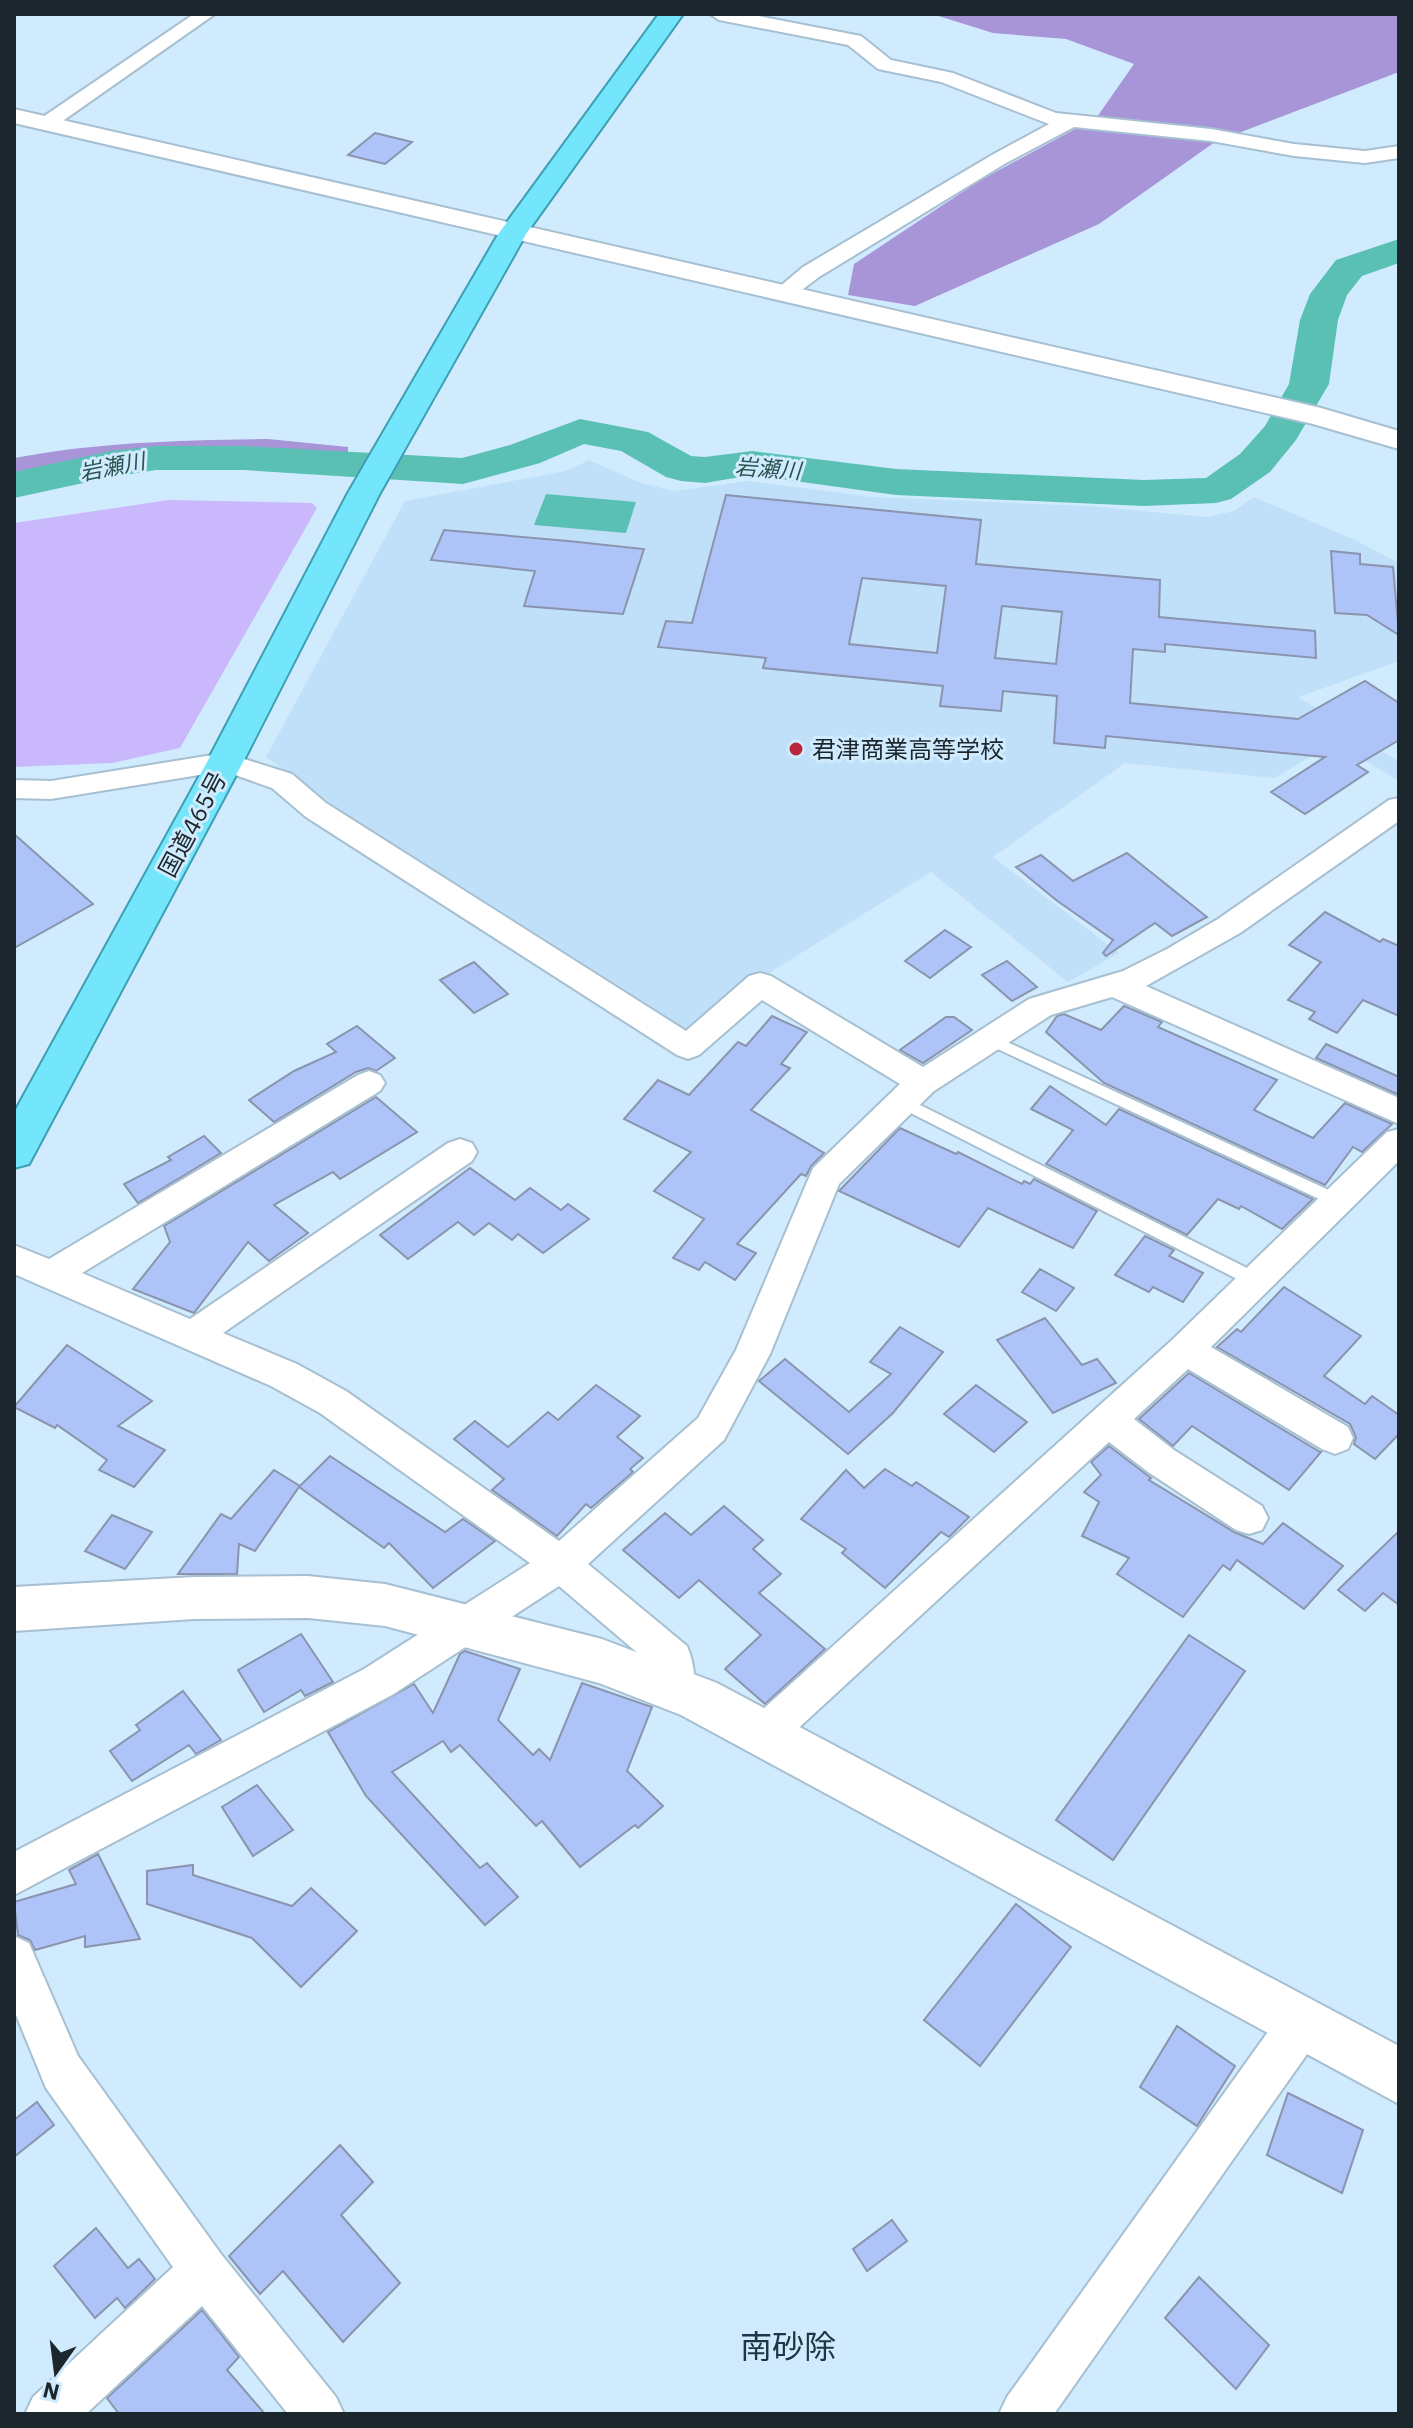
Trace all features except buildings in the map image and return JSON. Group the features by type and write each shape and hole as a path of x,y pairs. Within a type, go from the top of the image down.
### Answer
{"highway":[{"name":"国道465号","path":"14,1152 225,762 287,636 364,493 513,233 671,14"}],"street":[{"path":"47,123 206,14"},
{"path":"719,14 854,40 885,65 946,77 1052,119 1211,135 1294,150 1365,157 1399,152"},
{"path":"14,116 1321,417 1399,440"},
{"path":"782,294 811,272 987,166 1069,122"},
{"path":"14,789 51,790 225,762 282,781 316,810 688,1047 760,984 912,1092"},
{"path":"14,1874 378,1682 561,1564 711,1429 752,1354 825,1177 912,1092 1040,1007 1115,985 1178,957 1229,926 1399,807"},
{"path":"1115,985 1399,1112"},
{"path":"51,1275 369,1083"},
{"path":"765,1733 1185,1350 1399,1141"},
{"path":"192,1336 460,1152"},
{"path":"14,1259 284,1375 333,1402 561,1564 673,1659 675,1689"},
{"path":"1185,1350 1335,1438"},
{"path":"1107,1419 1161,1461 1249,1518"},
{"path":"14,1609 194,1598 308,1597 385,1605 464,1628 602,1661 675,1689 765,1733 1399,2076"},
{"path":"14,1958 62,2072 204,2271 319,2414"},
{"path":"1024,2414 1301,2024"},
{"path":"50,2414 204,2271"}],"lane":[{"path":"990,1039 1338,1201"},
{"path":"912,1092 1257,1281"}],"shaded area":[{"path":"932,14 1399,14 1399,72 1215,142 1099,224 915,306 848,295 854,264 979,181 1097,117 1134,64 1066,39 993,33"},
{"path":"268,439 348,447 348,458 328,463 159,463 71,472 14,485 14,458 109,445"},
{"name":"君津商業高等学校","path":"589,460 641,483 674,491 748,481 872,497 1088,506 1207,517 1234,511 1254,497 1355,540 1399,563 1399,661 1299,697 1399,762 1399,781 1334,742 1275,778 1125,763 993,857 1119,953 1068,982 931,872 753,983 696,1035 349,816 266,757 405,501 566,471"},
{"path":"546,494 636,502 626,533 534,525"},
{"path":"169,500 312,503 317,508 180,748 112,763 14,767 14,523"}],"waterway":[{"name":"岩瀬川","path":"14,485 111,464 156,458 244,458 463,471 525,454 580,431 633,441 681,468 705,470 752,463 896,482 1144,493 1216,490 1255,463 1282,431 1309,384 1319,320 1329,294 1349,268 1399,250"}],"place":[{"name":"君津商業高等学校","path":"796,749"}],"district":[{"name":"南砂除","path":"788,2346"}]}
